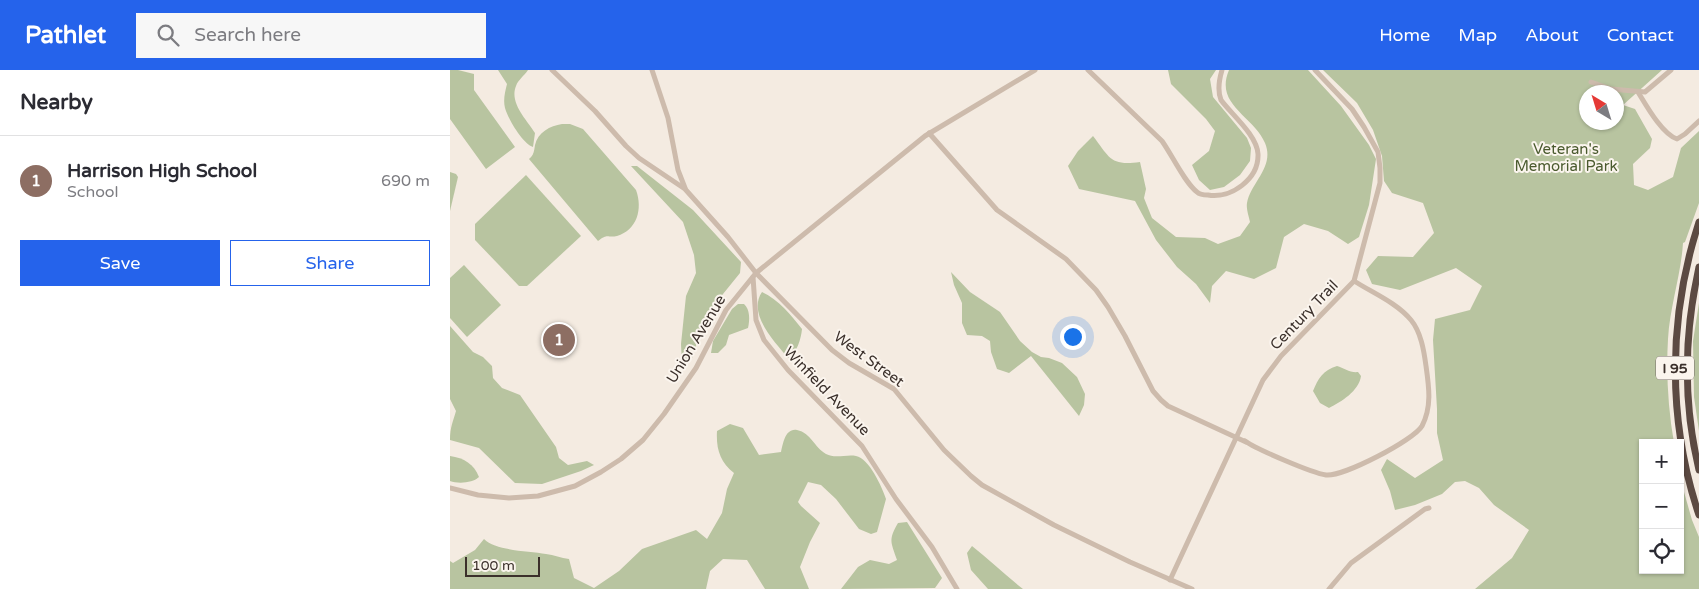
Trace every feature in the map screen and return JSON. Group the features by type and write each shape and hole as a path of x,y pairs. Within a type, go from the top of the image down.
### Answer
{"highway":[{"name":"I 95","path":"1699,222 1682,289 1675,361 1676,397 1682,450 1699,515"},
{"name":"I 95","path":"1699,267 1690,322 1688,376 1690,413 1699,470"}],"street":[{"name":"West Street","path":"552,70 595,111 639,158 685,189 728,237 755,275 832,350 848,363 894,389 944,450 982,485 1054,525 1192,589"},
{"path":"652,70 668,118 678,170 685,189"},
{"name":"Union Avenue","path":"450,488 478,495 509,498 538,496 575,486 602,472 621,459 643,440 664,414 696,368 726,310 755,275 929,133 1035,70"},
{"path":"1088,70 1162,141 1190,185 1197,192 1216,197 1231,192 1245,183 1255,167 1258,154 1251,136 1221,100 1218,93 1222,70"},
{"name":"Century Trail","path":"1170,580 1263,380 1281,356 1354,281 1380,182 1378,152 1352,110 1315,70"},
{"path":"1591,82 1611,90 1645,92 1671,70"},
{"path":"1638,92 1660,125 1669,134 1677,138 1685,134 1699,121"},
{"path":"929,133 997,210 1065,258 1096,290 1108,307 1153,391 1161,400 1168,406 1238,434 1246,442 1325,475 1336,475 1399,444 1416,433 1421,427 1428,409 1430,392 1419,333 1407,315 1354,281"},
{"name":"Winfield Avenue","path":"755,275 756,320 764,340 788,370 862,446 896,499 932,547 957,589"},
{"path":"1329,589 1370,548 1429,508"}],"green space":[{"path":"450,70 474,74 474,90 515,147 486,169 450,119"},
{"path":"498,70 528,70 517,84 514,92 520,111 535,133 533,147 521,136 507,113 504,102 507,84"},
{"path":"1168,70 1216,70 1210,79 1213,97 1247,138 1251,148 1250,161 1240,175 1224,187 1210,190 1199,180 1192,165 1209,151 1215,131 1206,119 1171,84"},
{"path":"1229,70 1308,70 1341,106 1369,145 1376,159 1369,205 1359,237 1348,244 1328,231 1304,224 1284,237 1276,268 1254,279 1226,271 1212,286 1210,303 1196,284 1177,267 1156,240 1135,201 1079,189 1068,166 1078,151 1093,136 1112,159 1122,163 1140,162 1146,189 1144,198 1152,218 1176,237 1205,238 1218,244 1240,236 1250,222 1247,203 1249,195 1265,167 1267,152 1260,134 1231,101 1227,92 1226,82"},
{"name":"Veteran's Memorial Park","path":"1323,70 1662,70 1624,104 1624,85 1579,85 1579,130 1624,130 1624,105 1635,109 1652,139 1650,148 1633,164 1634,185 1648,190 1673,177 1681,148 1699,131 1699,203 1683,243 1669,327 1667,378 1673,439 1639,439 1639,574 1684,574 1684,492 1699,537 1699,589 1475,589 1512,558 1529,530 1494,505 1479,488 1465,481 1455,482 1442,494 1415,505 1395,510 1390,491 1381,470 1387,459 1415,478 1443,460 1437,433 1433,340 1435,319 1470,310 1482,286 1456,268 1400,290 1372,284 1366,270 1378,256 1413,257 1434,233 1423,203 1392,193 1384,181 1382,156 1373,130 1357,103"},
{"path":"570,124 583,129 636,190 639,204 637,218 634,224 624,233 617,236 606,236 598,241 529,159 534,153 537,140 542,133 553,126"},
{"path":"631,166 637,166 693,210 741,262 740,273 706,315 692,358 686,364 682,364 681,344 686,296 696,273 694,255 683,222"},
{"path":"450,172 458,177 450,211"},
{"path":"526,175 581,236 527,286 519,286 475,240 475,224"},
{"path":"464,265 501,305 467,337 450,318 450,278"},
{"path":"951,272 970,292 1000,312 1020,341 1032,352 1041,357 1062,363 1077,377 1085,394 1084,405 1079,416 1031,356 1009,373 997,369 991,352 990,341 982,336 967,335 962,323 962,303 954,285"},
{"path":"762,292 789,313 802,329 798,345 794,353 788,358 770,336 760,318 758,300"},
{"path":"1699,303 1699,431 1694,397 1693,341"},
{"path":"738,304 744,304 747,309 749,318 748,328 729,335 726,345 718,353 711,353 713,341 732,309"},
{"path":"450,326 473,352 483,357 492,366 493,378 502,388 520,395 556,447 559,458 568,465 587,461 594,465 542,484 515,483 479,448 450,440 456,411 450,399"},
{"path":"1337,366 1358,372 1361,376 1353,391 1329,408 1320,403 1313,391 1322,376 1328,370"},
{"path":"730,424 743,428 759,455 781,452 787,434 790,431 797,430 806,434 826,454 861,458 870,467 886,499 877,532 871,534 859,529 836,499 821,485 808,482 798,502 820,523 800,567 809,589 765,589 747,560 723,559 710,571 706,589 450,589 450,561 453,563 475,550 484,539 489,543 504,548 549,554 569,559 574,578 594,588 619,571 642,549 696,530 707,539 722,513 727,489 734,473 722,460 717,444 717,431"},
{"path":"450,456 468,462 479,477 473,481 450,481"},
{"path":"907,522 942,578 935,588 841,589 858,567 870,560 889,564 897,560 892,545 893,533 898,523"},
{"path":"972,546 1023,589 988,589 971,570 967,553"}],"place":[{"name":"Harrison High School","path":"559,340"}]}
